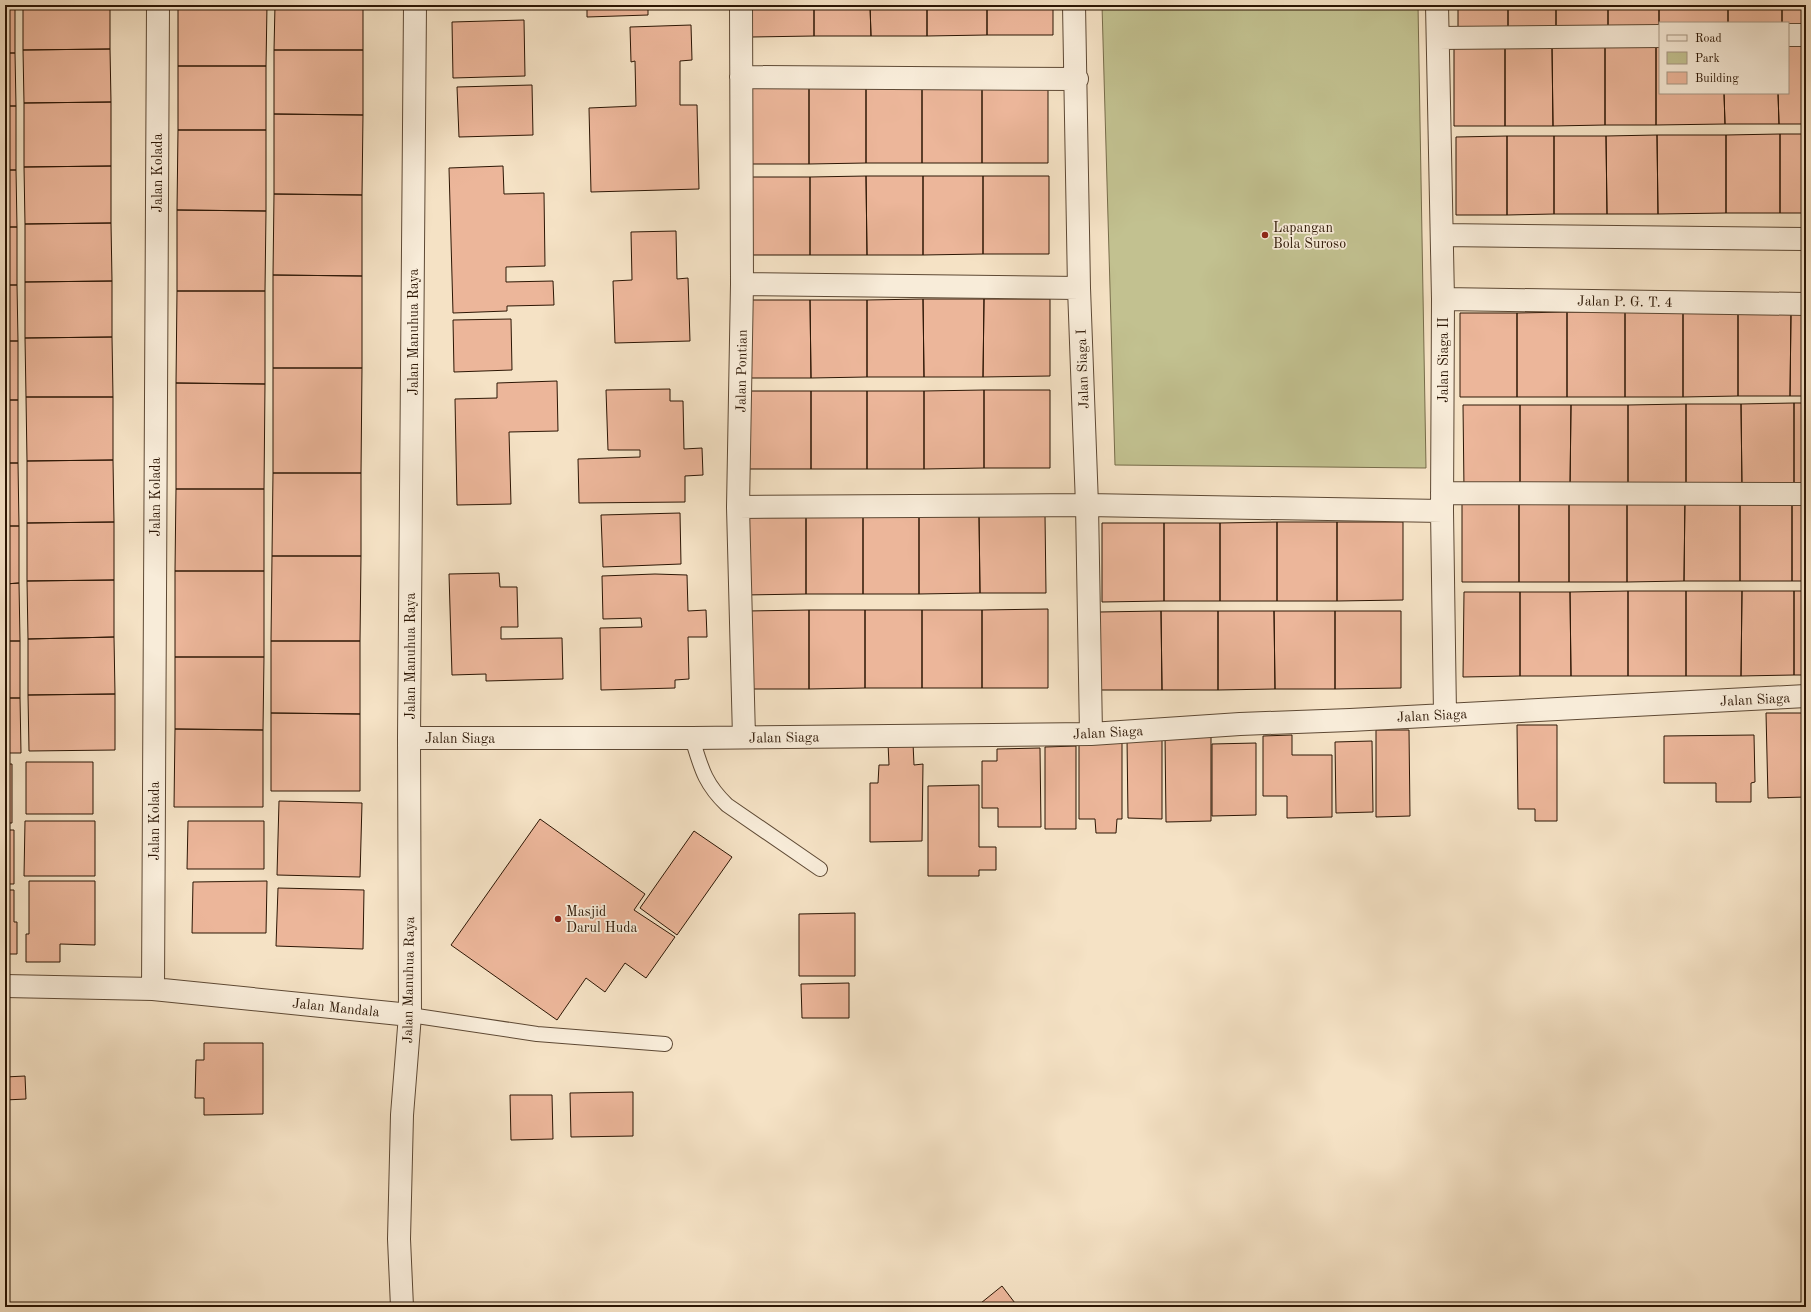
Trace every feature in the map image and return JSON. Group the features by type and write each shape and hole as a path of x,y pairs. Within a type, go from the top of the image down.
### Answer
{"street":[{"name":"Jalan Kolada","path":"153,990 158,5"},
{"name":"Jalan Manuhua Raya","path":"402,1307 399,1239 402,1131 410,1015 409,738 416,5"},
{"name":"Jalan Pontian","path":"740,5 742,284 738,507 744,737"},
{"name":"Jalan Siaga I","path":"1074,5 1077,79 1079,288 1087,505 1091,734"},
{"name":"Jalan Siaga II","path":"1437,5 1443,299 1442,502 1445,714"},
{"path":"1789,35 1806,35"},
{"path":"1438,38 1659,36"},
{"path":"741,77 1077,79"},
{"path":"1442,235 1806,239"},
{"path":"742,284 1079,288"},
{"name":"Jalan P. G. T. 4","path":"1443,299 1806,304"},
{"path":"738,507 1442,502 1806,494"},
{"name":"Jalan Siaga","path":"409,738 692,738 1091,734 1240,724 1350,720 1806,696"},
{"name":"Jalan Mandala","path":"5,986 153,990 410,1015"}],"lane":[{"path":"692,738 704,777 716,794 727,805 820,869"},
{"name":"Jalan Mandala","path":"410,1015 537,1034 665,1044"}],"green space":[{"name":"Lapangan Bola Suroso","path":"1102,5 1418,5 1426,468 1115,465"}],"building":[{"path":"5,5 15,5 15,53 5,53"},
{"path":"23,5 110,5 110,49 23,50"},
{"path":"178,5 267,5 266,66 178,66"},
{"path":"275,5 363,5 363,50 274,50"},
{"path":"587,5 648,5 648,15 587,17"},
{"path":"752,5 814,5 814,36 752,37"},
{"path":"814,5 870,5 871,36 814,36"},
{"path":"870,5 927,5 927,36 871,36"},
{"path":"927,5 987,5 987,35 927,36"},
{"path":"987,5 1053,5 1053,35 987,35"},
{"path":"1458,5 1508,5 1508,31 1458,31"},
{"path":"1508,5 1556,5 1556,30 1508,31"},
{"path":"1556,5 1608,5 1608,30 1556,30"},
{"path":"1608,5 1659,5 1659,29 1608,30"},
{"path":"1659,5 1728,5 1728,22 1659,22"},
{"path":"1728,5 1782,5 1782,22 1728,22"},
{"path":"1782,5 1806,5 1806,28 1789,29 1789,22 1782,22"},
{"path":"524,20 525,76 453,78 452,22"},
{"path":"691,25 692,60 680,61 680,105 697,105 699,189 591,192 589,108 636,106 635,61 631,62 630,27"},
{"path":"1789,45 1806,45 1806,124 1779,124 1778,94 1789,94"},
{"path":"1656,46 1659,46 1659,94 1724,94 1725,124 1656,125"},
{"path":"1656,46 1656,125 1605,125 1605,47"},
{"path":"1552,47 1553,126 1505,126 1505,48"},
{"path":"1552,47 1605,47 1605,125 1553,126"},
{"path":"1454,48 1505,48 1505,126 1454,126"},
{"path":"110,49 111,102 24,103 23,50"},
{"path":"274,50 363,50 363,115 274,114"},
{"path":"5,53 15,53 16,106 5,106"},
{"path":"178,66 266,66 266,130 178,130"},
{"path":"532,85 533,135 459,137 457,87"},
{"path":"922,85 922,163 866,163 866,86"},
{"path":"922,85 982,85 982,163 922,163"},
{"path":"982,85 1048,85 1048,163 982,163"},
{"path":"747,86 809,86 809,164 747,164"},
{"path":"809,86 866,86 866,163 809,164"},
{"path":"1724,94 1778,94 1779,124 1725,124"},
{"path":"111,102 111,166 24,167 24,103"},
{"path":"5,106 16,106 16,170 5,170"},
{"path":"274,114 363,115 362,195 274,194"},
{"path":"178,130 266,130 266,211 177,210"},
{"path":"1780,134 1780,213 1726,213 1726,135"},
{"path":"1780,134 1806,134 1806,213 1780,213"},
{"path":"1657,135 1658,214 1607,214 1606,136"},
{"path":"1657,135 1726,135 1726,213 1658,214"},
{"path":"1507,136 1507,215 1456,215 1456,137"},
{"path":"1507,136 1554,136 1554,214 1507,215"},
{"path":"1554,136 1606,136 1607,214 1554,214"},
{"path":"111,166 111,223 25,224 24,167"},
{"path":"503,166 504,194 544,193 545,266 506,267 506,282 553,281 554,305 507,306 507,311 453,313 449,168"},
{"path":"5,170 16,170 17,227 5,227"},
{"path":"866,176 867,255 810,255 810,177"},
{"path":"866,176 923,176 923,255 867,255"},
{"path":"923,176 983,176 983,254 923,255"},
{"path":"983,176 1049,176 1049,254 983,254"},
{"path":"747,177 810,177 810,255 748,255"},
{"path":"274,194 362,195 362,276 273,275"},
{"path":"177,210 266,211 265,291 177,291"},
{"path":"111,223 112,281 25,282 25,224"},
{"path":"5,227 17,227 17,285 5,285"},
{"path":"676,231 677,279 688,278 690,341 615,343 613,281 632,280 631,232"},
{"path":"273,275 362,276 362,368 273,368"},
{"path":"112,281 112,337 25,338 25,282"},
{"path":"5,285 17,285 18,341 5,341"},
{"path":"177,291 265,291 265,384 176,383"},
{"path":"923,299 984,299 983,377 924,377"},
{"path":"923,299 924,377 867,377 867,300"},
{"path":"984,299 1050,299 1050,376 983,377"},
{"path":"748,300 810,300 811,378 748,378"},
{"path":"810,300 867,300 867,377 811,378"},
{"path":"1806,311 1806,396 1790,396 1791,312"},
{"path":"1567,312 1625,312 1625,397 1567,397"},
{"path":"1567,312 1567,397 1517,397 1517,313"},
{"path":"1625,312 1683,312 1683,397 1625,397"},
{"path":"1683,312 1738,312 1738,396 1683,397"},
{"path":"1738,312 1791,312 1790,396 1738,396"},
{"path":"1460,313 1517,313 1517,397 1460,397"},
{"path":"511,319 512,370 454,372 453,320"},
{"path":"112,337 113,397 26,397 25,338"},
{"path":"5,341 18,341 18,400 5,400"},
{"path":"273,368 362,368 361,473 273,473"},
{"path":"557,381 558,431 509,432 511,504 457,505 455,399 497,398 497,383"},
{"path":"176,383 265,384 264,489 176,489"},
{"path":"670,389 670,401 683,401 684,449 702,448 703,475 685,476 685,502 579,503 578,459 640,457 640,450 608,450 606,390"},
{"path":"984,390 984,468 924,469 924,391"},
{"path":"984,390 1050,390 1050,468 984,468"},
{"path":"749,391 811,391 811,469 748,469"},
{"path":"811,391 867,391 867,469 811,469"},
{"path":"867,391 924,391 924,469 867,469"},
{"path":"26,397 113,397 113,460 27,461"},
{"path":"5,400 18,400 18,463 5,463"},
{"path":"1794,403 1806,403 1806,489 1794,489"},
{"path":"1794,403 1794,489 1742,489 1741,404"},
{"path":"1686,404 1686,489 1628,489 1628,405"},
{"path":"1686,404 1741,404 1742,489 1686,489"},
{"path":"1463,405 1520,405 1520,490 1464,490"},
{"path":"1520,405 1571,405 1570,489 1520,490"},
{"path":"1571,405 1628,405 1628,489 1570,489"},
{"path":"113,460 114,522 27,523 27,461"},
{"path":"5,463 18,463 19,526 5,526"},
{"path":"273,473 361,473 361,556 272,556"},
{"path":"176,489 264,489 264,571 175,571"},
{"path":"1685,496 1684,581 1627,582 1627,497"},
{"path":"1685,496 1740,496 1740,581 1684,581"},
{"path":"1740,496 1792,496 1792,581 1740,581"},
{"path":"1792,496 1806,496 1806,581 1792,581"},
{"path":"1462,497 1519,497 1519,582 1462,582"},
{"path":"1519,497 1569,497 1569,582 1519,582"},
{"path":"1569,497 1627,497 1627,582 1569,582"},
{"path":"680,513 681,564 603,567 601,515"},
{"path":"979,515 980,593 919,594 919,516"},
{"path":"979,515 1045,515 1046,593 980,593"},
{"path":"744,516 806,516 806,594 744,595"},
{"path":"806,516 863,516 863,594 806,594"},
{"path":"863,516 919,516 919,594 863,594"},
{"path":"114,522 114,580 27,581 27,523"},
{"path":"1277,522 1337,522 1337,601 1277,601"},
{"path":"1277,522 1277,601 1220,601 1220,523"},
{"path":"1337,522 1403,522 1403,600 1337,601"},
{"path":"1102,523 1164,523 1164,601 1102,602"},
{"path":"1164,523 1220,523 1220,601 1164,601"},
{"path":"5,526 19,526 19,583 5,584"},
{"path":"272,556 361,556 360,641 271,641"},
{"path":"175,571 264,571 264,657 175,657"},
{"path":"499,573 500,587 517,587 518,627 501,627 501,639 562,638 563,679 486,681 486,674 452,675 449,574"},
{"path":"655,574 687,575 688,611 706,610 707,637 688,637 689,679 675,680 675,688 601,690 600,628 642,627 641,618 603,619 602,576"},
{"path":"114,580 114,637 28,639 27,581"},
{"path":"19,583 20,641 5,641 5,584"},
{"path":"1628,591 1628,676 1571,676 1570,592"},
{"path":"1628,591 1686,591 1686,676 1628,676"},
{"path":"1686,591 1742,591 1741,676 1686,676"},
{"path":"1742,591 1794,591 1794,675 1741,676"},
{"path":"1794,591 1806,591 1806,675 1794,675"},
{"path":"1464,592 1520,592 1520,676 1463,677"},
{"path":"1520,592 1570,592 1571,676 1520,676"},
{"path":"1048,609 1048,688 982,688 982,610"},
{"path":"809,610 865,610 865,688 809,689"},
{"path":"809,610 809,689 747,689 747,611"},
{"path":"865,610 922,610 922,688 865,688"},
{"path":"922,610 982,610 982,688 922,688"},
{"path":"1161,611 1218,611 1218,690 1162,690"},
{"path":"1161,611 1162,690 1099,690 1099,612"},
{"path":"1218,611 1274,611 1275,689 1218,690"},
{"path":"1274,611 1335,611 1335,689 1275,689"},
{"path":"1335,611 1401,611 1401,688 1335,689"},
{"path":"114,637 115,694 28,695 28,639"},
{"path":"5,641 20,641 20,698 5,698"},
{"path":"271,641 360,641 360,714 271,713"},
{"path":"175,657 264,657 263,730 175,729"},
{"path":"115,694 115,750 29,751 28,695"},
{"path":"5,698 20,698 21,753 5,753"},
{"path":"271,713 360,714 360,791 271,791"},
{"path":"1766,713 1806,713 1806,797 1768,798"},
{"path":"1517,725 1557,725 1557,821 1535,821 1535,809 1518,809"},
{"path":"175,729 263,730 263,807 174,807"},
{"path":"1376,730 1409,730 1410,816 1376,817"},
{"path":"1211,733 1211,821 1166,822 1165,734"},
{"path":"1292,735 1292,755 1332,755 1332,817 1287,818 1287,796 1263,796 1263,736"},
{"path":"1754,735 1755,782 1751,783 1751,802 1716,802 1716,783 1664,783 1664,736"},
{"path":"1162,737 1162,819 1128,818 1127,738"},
{"path":"1079,740 1122,740 1122,819 1117,819 1116,833 1096,833 1095,819 1079,819"},
{"path":"1372,741 1373,812 1336,813 1335,742"},
{"path":"888,743 913,743 914,765 923,764 922,841 870,842 870,783 878,783 879,765 889,765"},
{"path":"1256,743 1256,815 1212,816 1212,744"},
{"path":"1076,746 1076,829 1045,829 1045,747"},
{"path":"1040,748 1041,827 998,827 998,808 982,808 982,761 997,761 997,749"},
{"path":"26,762 93,762 93,814 26,814"},
{"path":"5,764 12,764 12,823 5,823"},
{"path":"979,785 979,847 996,847 996,870 979,870 979,876 928,876 928,786"},
{"path":"279,801 362,803 360,877 277,875"},
{"name":"Masjid Darul Huda","path":"540,819 645,894 634,910 675,937 646,978 625,963 605,992 586,978 557,1020 451,945"},
{"path":"25,821 95,821 95,876 24,876"},
{"path":"188,821 264,821 264,869 187,869"},
{"path":"5,830 14,830 14,884 5,884"},
{"path":"694,831 732,857 677,935 640,908"},
{"path":"29,881 95,881 95,945 60,944 60,962 26,962 26,934 29,934"},
{"path":"267,881 266,933 192,933 193,882"},
{"path":"278,888 364,890 363,949 276,946"},
{"path":"5,890 14,890 14,922 17,922 17,954 5,954"},
{"path":"855,913 855,976 799,976 799,914"},
{"path":"849,983 849,1018 802,1018 801,984"},
{"path":"204,1043 263,1043 263,1114 204,1115 204,1098 195,1098 196,1060 204,1060"},
{"path":"25,1076 26,1099 5,1100 5,1077"},
{"path":"633,1092 633,1136 571,1137 570,1093"},
{"path":"510,1095 552,1095 553,1139 511,1140"},
{"path":"1002,1286 1018,1307 976,1307"}],"place":[{"name":"Lapangan Bola Suroso","path":"1265,235"},
{"name":"Masjid Darul Huda","path":"558,919"}]}
